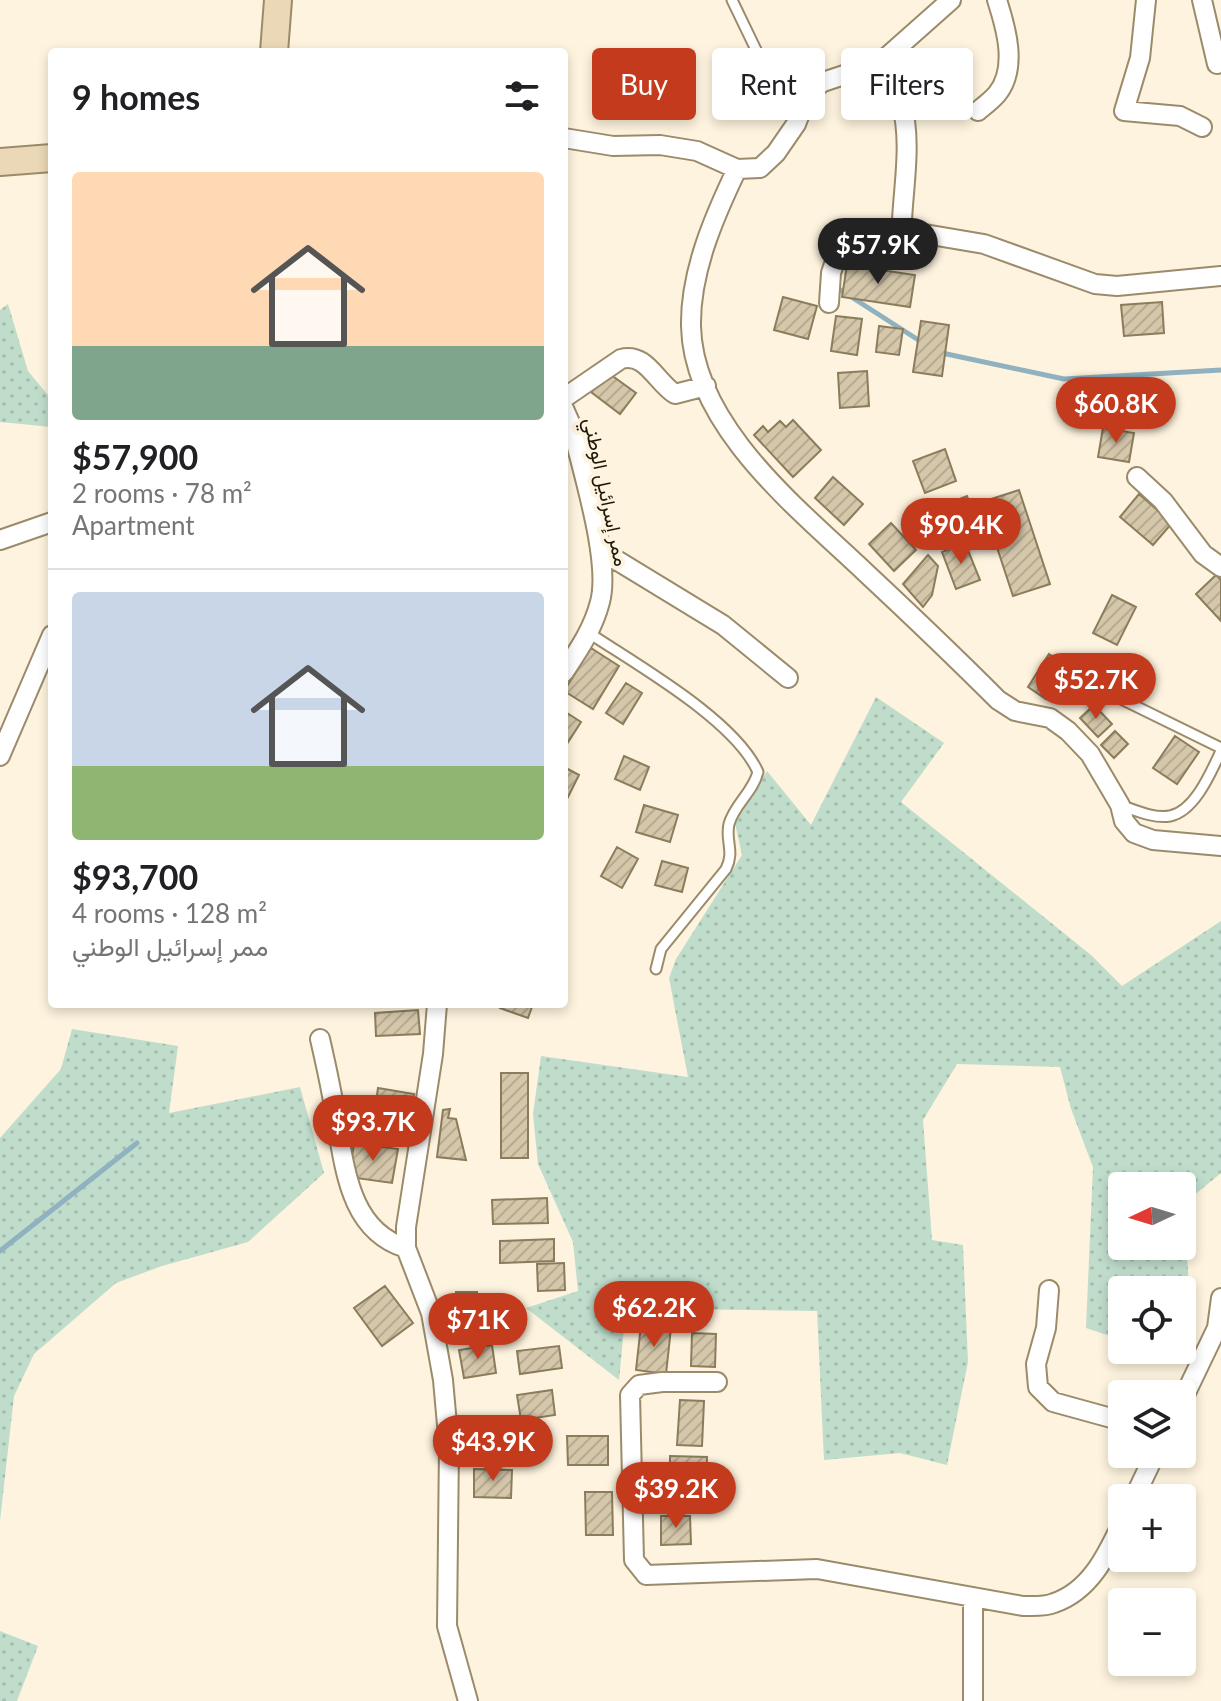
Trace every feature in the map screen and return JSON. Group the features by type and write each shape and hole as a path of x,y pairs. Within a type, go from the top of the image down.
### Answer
{"street":[{"path":"274,48 278,0"},
{"path":"897,48 951,0"},
{"path":"978,111 998,93 1009,68 1007,42 997,0"},
{"path":"1146,0 1140,58 1124,111 1180,116 1202,127"},
{"path":"1202,0 1217,64"},
{"path":"568,139 613,146 660,145 697,151 737,169 760,168 776,153 798,120"},
{"path":"904,120 906,151 902,220 906,228 913,232 984,244 1095,284 1117,286 1221,276"},
{"path":"0,162 48,158"},
{"path":"737,169 714,217 696,284 691,326 696,360 709,396 748,458 784,498 865,571 998,700 1015,711 1050,718 1068,731 1090,754 1120,805 1124,821 1134,833 1153,840 1221,846"},
{"path":"829,303 831,273 837,255 906,228"},
{"path":"568,395 621,359 632,356 641,360 675,394 706,386"},
{"name":"ممر إسرائيل الوطني","path":"568,418 603,567 601,599 589,633 568,666"},
{"path":"1137,477 1163,501 1203,554 1221,567"},
{"path":"0,540 48,523"},
{"path":"600,550 723,625 788,678"},
{"path":"0,756 48,644"},
{"path":"437,1008 433,1054 406,1227 406,1248 431,1313 443,1380 449,1447 447,1626 468,1701"},
{"path":"320,1039 348,1180 356,1204 371,1228 385,1240 406,1248"},
{"path":"1049,1290 1046,1328 1036,1364 1038,1387 1053,1402 1108,1417"},
{"path":"1192,1380 1217,1328 1221,1298"},
{"path":"717,1382 639,1385 630,1395 634,1560 646,1575 817,1569 1023,1606 1052,1604 1077,1593 1108,1554"},
{"path":"973,1597 973,1701"}],"lane":[{"path":"732,0 755,48"},
{"path":"589,633 688,699 724,728 758,772 755,782 730,819 728,828 732,858 661,949 656,969"},
{"path":"1120,805 1153,816 1170,816 1182,811 1202,786 1221,749 1121,699"}],"green space":[{"path":"8,304 28,371 48,395 48,427 0,422 0,310"},
{"path":"876,697 944,743 901,802 1091,955 1122,986 1221,921 1221,1173 1196,1194 1196,1172 1108,1172 1108,1260 1187,1260 1188,1276 1108,1276 1108,1335 1086,1328 1093,1167 1071,1109 1060,1067 957,1064 923,1120 932,1240 963,1245 968,1362 947,1465 900,1453 824,1460 817,1311 626,1308 619,1380 526,1308 578,1291 573,1242 538,1164 533,1114 541,1056 688,1077 669,978 676,959 742,855 735,823 767,771 811,825"},
{"path":"72,1029 178,1046 169,1113 300,1087 324,1173 248,1242 162,1266 116,1283 34,1354 14,1396 0,1521 0,1138 61,1069"},
{"path":"0,1631 38,1646 17,1701 0,1701"}],"building":[{"path":"847,265 915,275 910,307 842,297"},
{"path":"783,297 817,306 808,339 774,330"},
{"path":"1162,302 1164,333 1124,336 1121,305"},
{"path":"836,316 862,319 857,355 831,351"},
{"path":"921,321 949,325 942,376 913,372"},
{"path":"879,326 903,329 899,355 876,352"},
{"path":"867,371 869,406 840,408 838,373"},
{"path":"607,372 636,393 620,414 591,392"},
{"path":"793,420 821,450 793,477 754,435 763,426 768,432 780,421 786,427"},
{"path":"1103,428 1134,433 1129,462 1098,457"},
{"path":"945,449 956,481 925,493 913,461"},
{"path":"833,477 863,504 844,525 815,498"},
{"path":"1019,490 1050,584 1013,596 982,502"},
{"path":"1139,494 1172,523 1153,545 1120,517"},
{"path":"967,496 980,530 950,542 936,508"},
{"path":"891,523 916,550 894,571 869,544"},
{"path":"965,543 980,580 956,589 942,552"},
{"path":"928,555 938,566 932,595 923,607 903,584"},
{"path":"1216,575 1221,580 1221,621 1196,594"},
{"path":"1112,595 1136,607 1117,645 1093,633"},
{"path":"591,648 619,666 593,709 568,693 568,685"},
{"path":"1049,654 1068,666 1046,699 1028,687"},
{"path":"626,683 642,693 623,724 606,713"},
{"path":"1094,705 1112,724 1098,737 1080,718"},
{"path":"568,714 581,722 568,742"},
{"path":"1115,731 1128,744 1114,758 1101,745"},
{"path":"1175,736 1199,752 1177,784 1153,768"},
{"path":"624,756 649,767 640,790 615,779"},
{"path":"568,769 579,775 568,797"},
{"path":"644,805 678,815 670,842 636,832"},
{"path":"617,847 638,859 622,888 601,876"},
{"path":"662,861 688,868 682,892 655,885"},
{"path":"500,1008 532,1008 528,1018"},
{"path":"418,1010 420,1034 376,1036 375,1013"},
{"path":"501,1073 528,1073 528,1158 501,1158"},
{"path":"378,1088 414,1094 408,1130 373,1125"},
{"path":"450,1109 448,1118 456,1119 466,1160 437,1157 443,1110"},
{"path":"354,1143 398,1149 392,1183 349,1177"},
{"path":"547,1198 548,1223 493,1224 492,1200"},
{"path":"554,1239 554,1261 500,1263 500,1241"},
{"path":"564,1263 565,1290 538,1291 537,1264"},
{"path":"385,1286 413,1323 382,1346 354,1308"},
{"path":"456,1292 477,1292 478,1326 457,1326"},
{"path":"641,1325 671,1328 666,1374 636,1370"},
{"path":"692,1333 716,1334 715,1367 691,1366"},
{"path":"492,1345 496,1373 464,1378 459,1350"},
{"path":"559,1346 562,1368 520,1374 517,1351"},
{"path":"552,1390 555,1415 521,1420 517,1395"},
{"path":"680,1400 704,1401 702,1446 677,1445"},
{"path":"463,1419 514,1420 513,1450 462,1448"},
{"path":"567,1436 608,1436 608,1465 568,1465"},
{"path":"670,1456 707,1457 706,1492 669,1491 669,1504 638,1503 639,1463 670,1464"},
{"path":"474,1469 512,1470 511,1498 474,1497"},
{"path":"585,1492 612,1492 613,1535 586,1535"},
{"path":"661,1516 690,1516 691,1544 661,1545"}],"waterway":[{"path":"839,289 923,343"},
{"path":"942,353 1064,379 1221,370"},
{"path":"0,1251 137,1143"}]}
